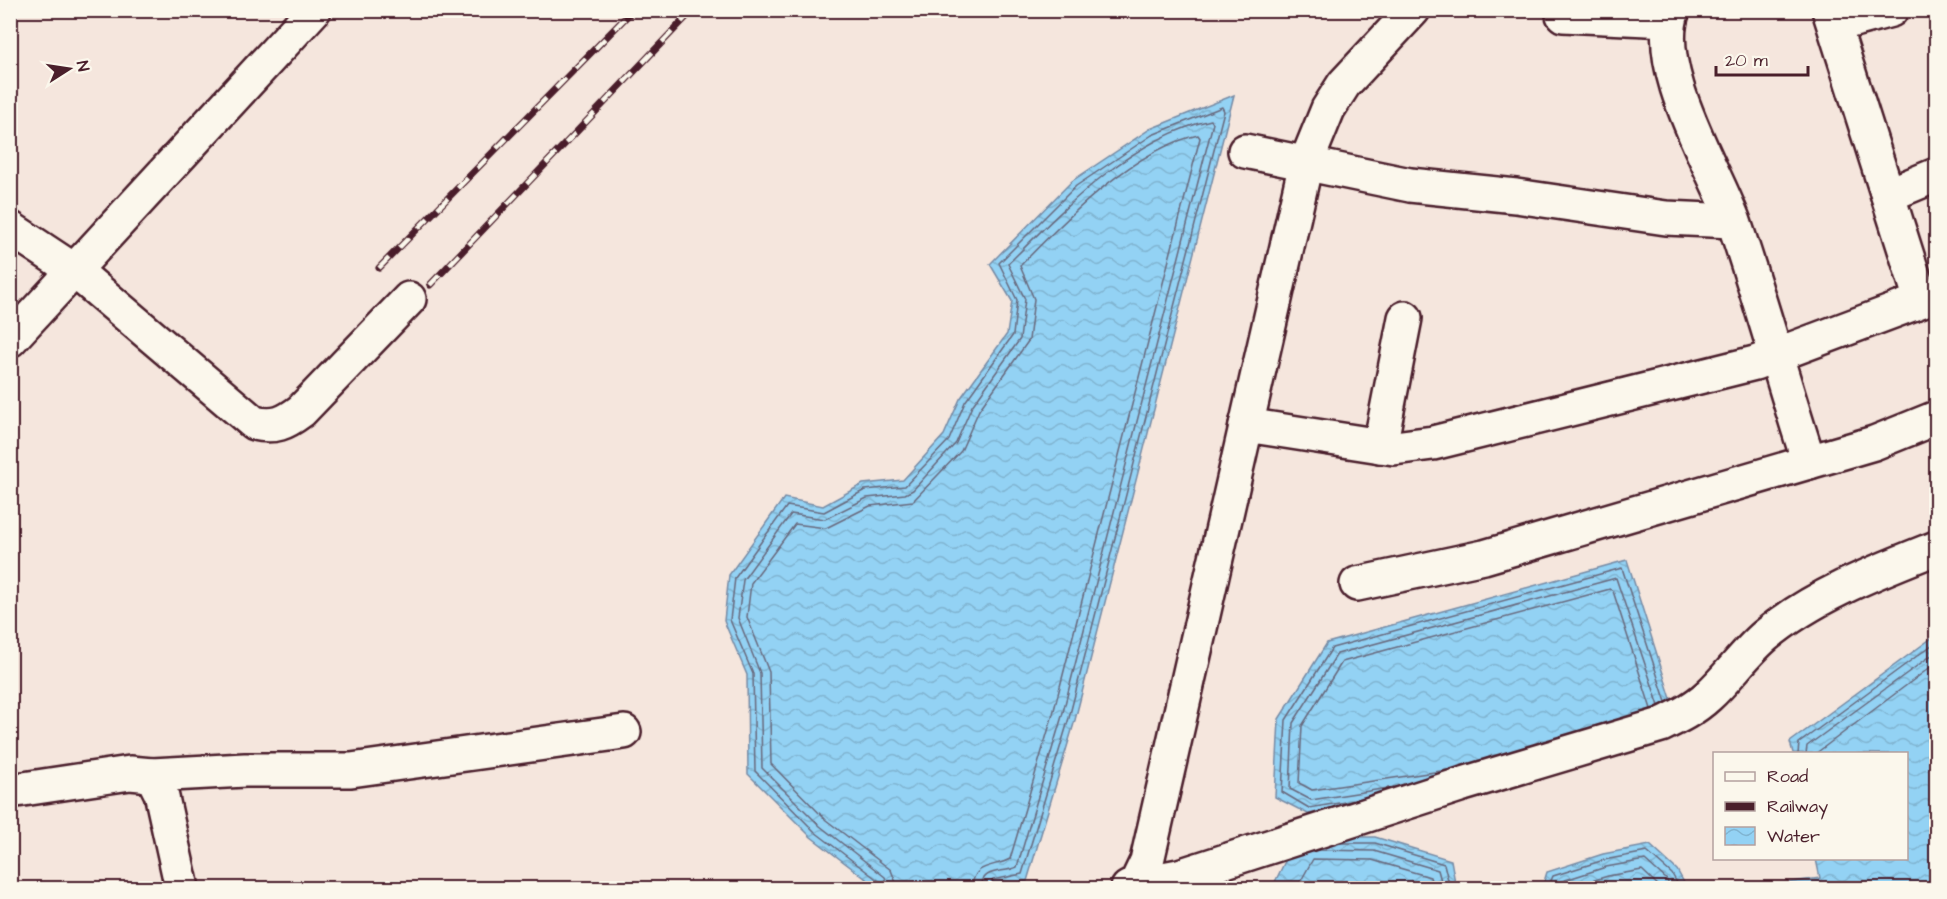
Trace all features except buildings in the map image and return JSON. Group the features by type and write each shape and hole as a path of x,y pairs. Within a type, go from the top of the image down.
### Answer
{"street":[{"path":"10,340 314,10"},
{"path":"1132,886 1148,861 1306,164 1328,109 1344,84 1413,10"},
{"path":"1246,425 1394,448 1433,443 1755,363 1929,298 1888,195 1832,18 1891,10"},
{"path":"1563,15 1671,15 1671,53 1684,109 1733,220 1809,462"},
{"path":"1245,152 1410,184 1666,218 1733,220"},
{"path":"1888,195 1936,175"},
{"path":"10,228 75,271 254,423 268,427 285,423 301,411 409,299"},
{"path":"1380,446 1405,318"},
{"path":"1357,584 1484,557 1874,443 1936,418"},
{"path":"1132,886 1179,876 1452,787 1661,725 1689,711 1709,696 1763,637 1797,612 1852,584 1936,548"},
{"path":"10,791 130,773 152,775 245,770 351,770 624,732"},
{"path":"152,775 161,793 182,888"}],"water":[{"path":"1234,95 1075,720 1027,881 976,888 878,888 811,837 748,774 747,675 724,621 729,575 784,498 823,506 863,484 903,480 944,435 960,399 1007,334 1012,301 990,264 1072,181 1150,129"},
{"path":"1627,560 1680,727 1461,791 1308,814 1275,797 1279,719 1327,643"},
{"path":"1936,635 1936,888 1752,888 1820,878 1816,860 1908,860 1908,752 1793,752 1790,742"},
{"path":"1297,837 1375,837 1451,860 1456,888 1272,888"},
{"path":"1650,845 1677,870 1687,888 1542,888 1547,872 1603,854"}],"railway":[{"path":"379,268 633,10"},
{"path":"430,285 693,10"}]}
